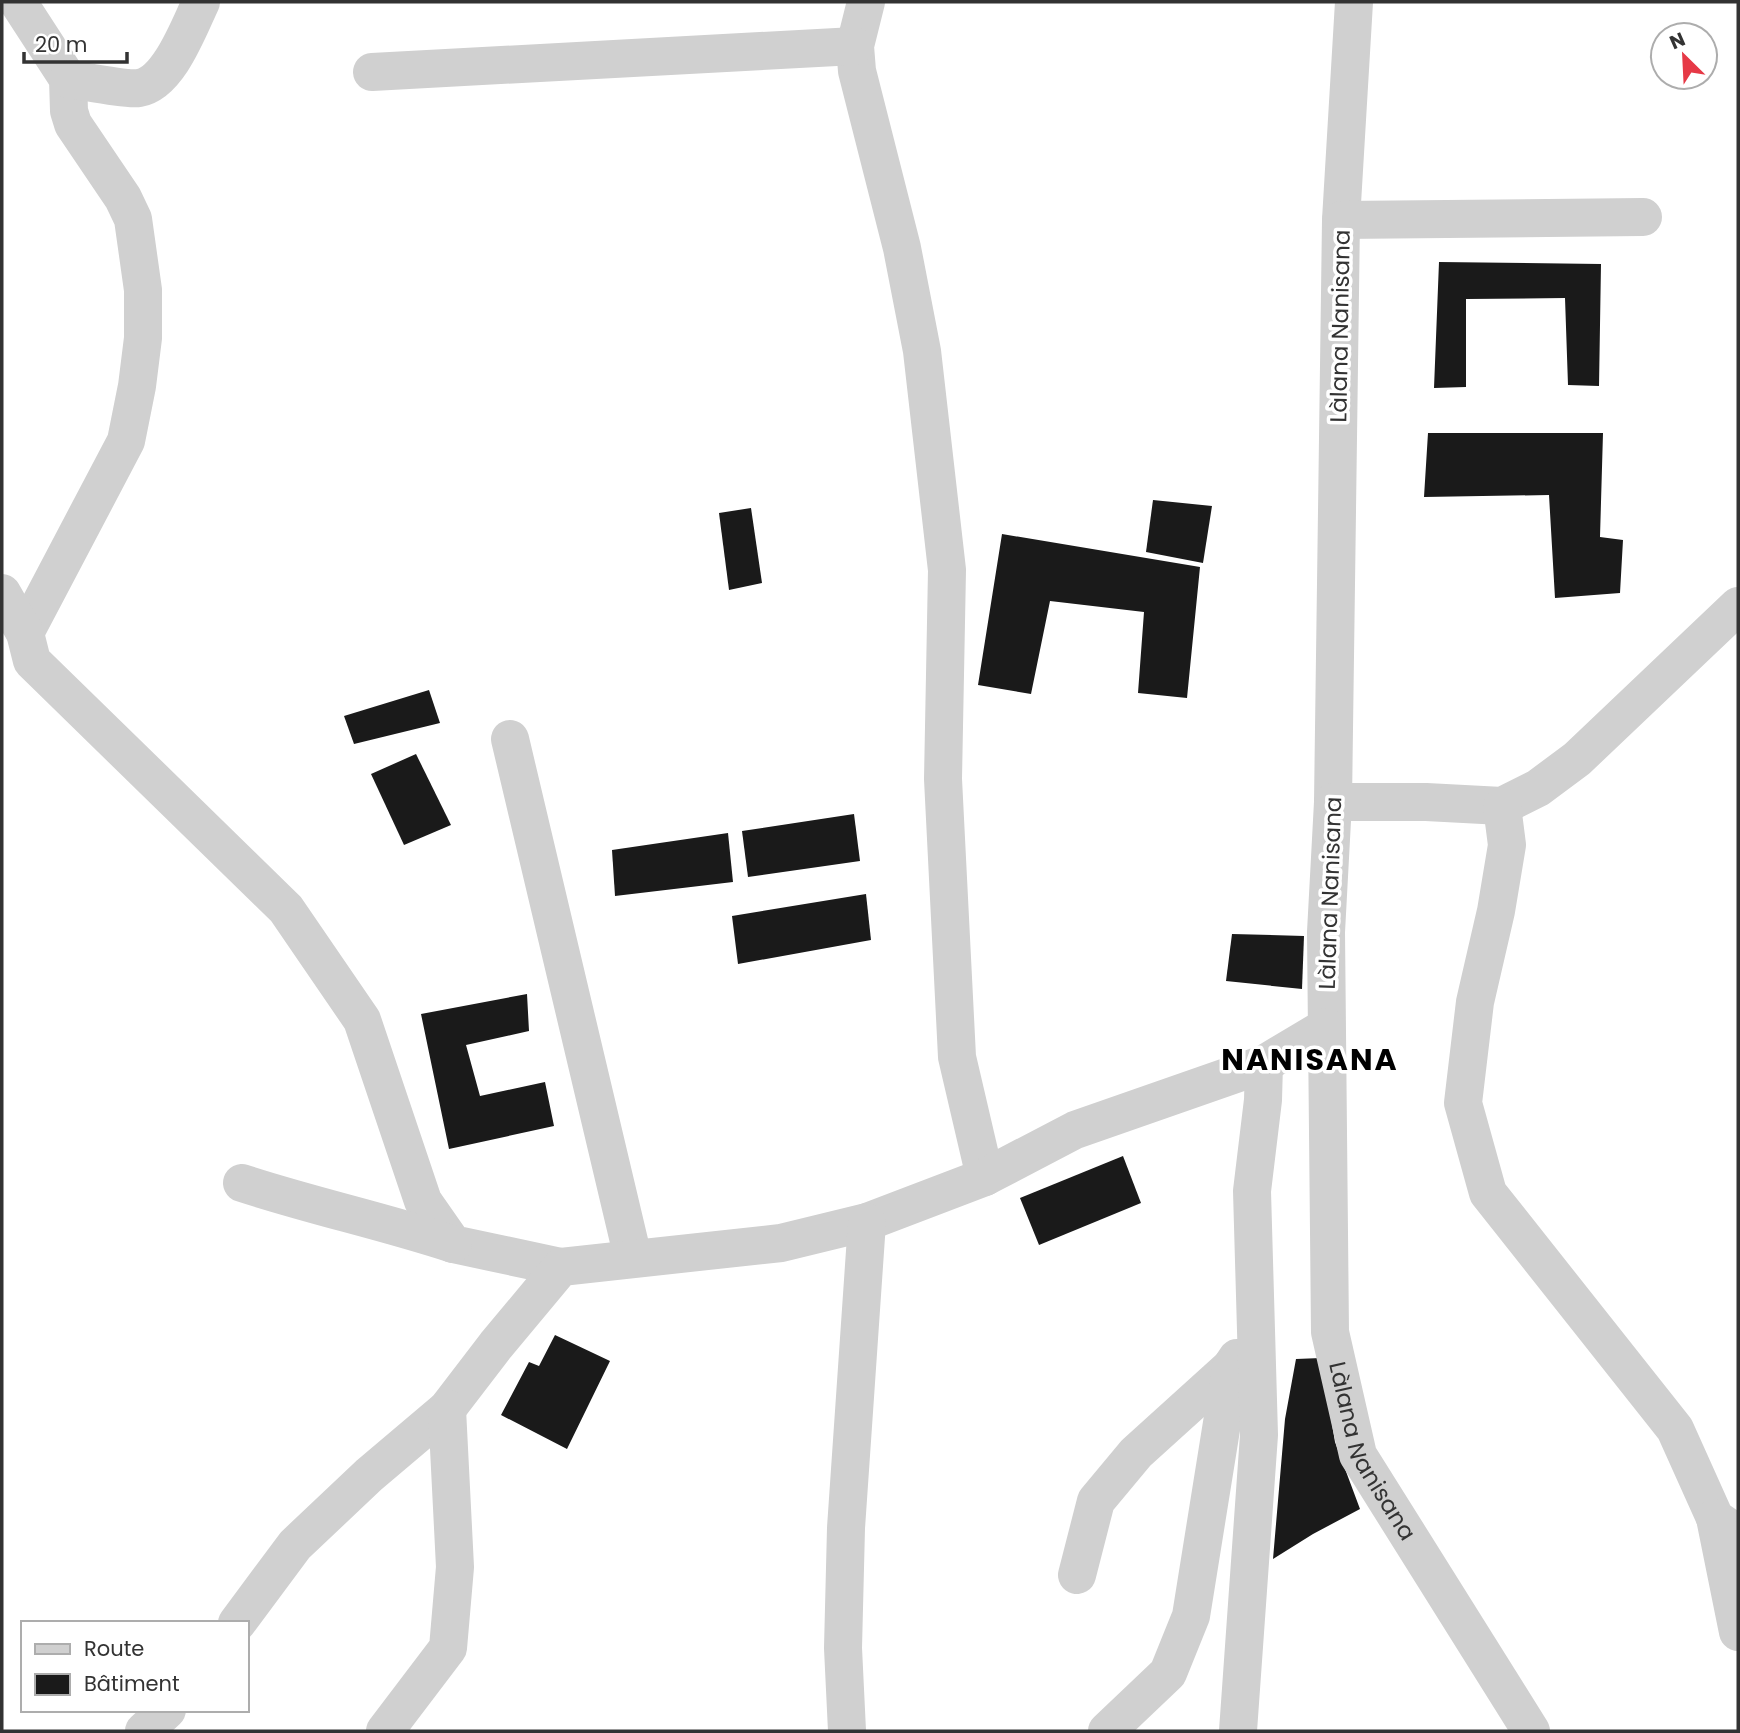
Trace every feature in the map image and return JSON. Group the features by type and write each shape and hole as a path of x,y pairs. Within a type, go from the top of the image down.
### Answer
{"street":[{"path":"19,2 68,79 69,111 73,124 123,198 133,219 143,290 143,338 138,386 126,441 25,633"},
{"path":"68,79 138,88 156,80 170,64 201,2"},
{"path":"866,2 855,46 857,71 902,248 922,351 946,556 943,779 957,1057 985,1177"},
{"name":"Làlana Nanisana","path":"1354,2 1341,220 1333,802 1326,932 1330,1332 1358,1455 1531,1731"},
{"path":"372,72 855,46"},
{"path":"1341,220 1643,218"},
{"path":"2,593 25,633 32,661 286,909 362,1020 423,1201 453,1244"},
{"path":"1333,802 1426,802 1502,806 1538,788 1577,759 1738,606"},
{"path":"510,739 633,1258"},
{"path":"1502,806 1507,845 1496,911 1475,1002 1463,1103 1488,1193 1675,1429 1726,1526 1738,1632"},
{"path":"242,1183 307,1204 404,1228 453,1244 561,1267 781,1243 867,1222 985,1177 1075,1130 1264,1064 1326,1027"},
{"path":"1238,1731 1259,1435 1252,1191 1264,1064"},
{"path":"847,1731 843,1648 846,1528 867,1222"},
{"path":"238,1621 295,1545 369,1475 447,1409 561,1267"},
{"path":"1077,1575 1096,1502 1136,1453 1231,1367 1244,1346 1254,1313"},
{"path":"1107,1731 1168,1673 1191,1616 1231,1367"},
{"path":"384,1731 448,1648 455,1567 447,1409"},
{"path":"144,1731 165,1712"}],"building":[{"path":"1439,262 1601,264 1599,386 1568,385 1565,298 1466,299 1466,387 1434,388"},
{"path":"1428,433 1603,433 1600,537 1623,540 1620,593 1555,598 1549,495 1424,497"},
{"path":"1153,500 1212,506 1203,563 1146,552"},
{"path":"751,508 762,583 729,590 719,513"},
{"path":"1002,534 1200,567 1187,698 1138,693 1144,612 1050,601 1031,694 978,685"},
{"path":"429,690 440,723 354,744 344,716"},
{"path":"416,754 451,825 404,845 371,774"},
{"path":"854,814 860,861 748,877 742,831"},
{"path":"728,833 733,882 615,896 612,850"},
{"path":"866,894 871,940 738,964 732,916"},
{"path":"1232,934 1304,936 1302,989 1226,981"},
{"path":"527,994 529,1031 466,1045 480,1096 545,1082 554,1126 449,1149 421,1014"},
{"path":"1123,1156 1141,1203 1039,1245 1020,1198"},
{"path":"555,1335 610,1361 567,1449 501,1415 529,1362 539,1366"},
{"path":"1321,1358 1335,1442 1360,1509 1273,1559 1285,1419 1296,1359"}],"district":[{"name":"NANISANA","path":"1310,1059"}]}
